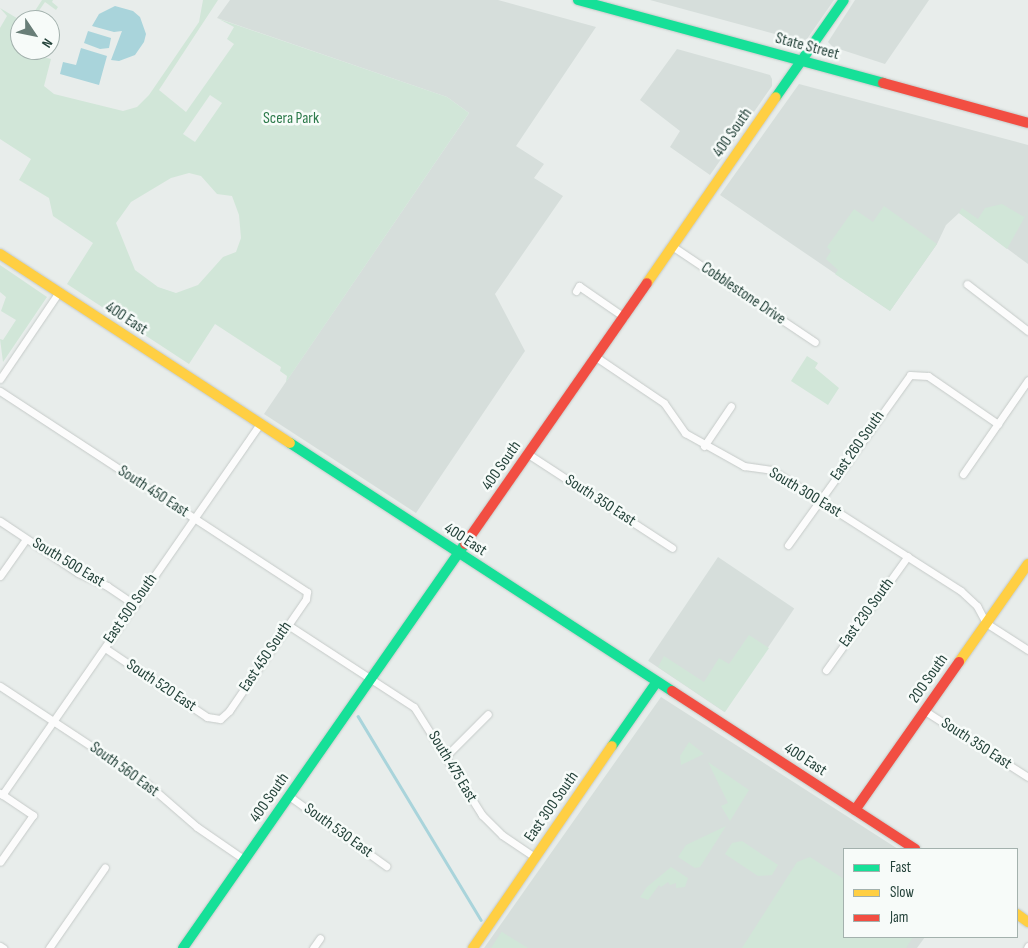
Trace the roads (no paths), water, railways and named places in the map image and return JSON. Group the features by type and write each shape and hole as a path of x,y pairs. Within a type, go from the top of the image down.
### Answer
{"street":[{"name":"State Street","path":"578,0 1028,123"},
{"name":"400 South","path":"183,948 844,0"},
{"name":"Cobblestone Drive","path":"672,246 815,342"},
{"name":"400 East","path":"0,254 656,683 913,848"},
{"path":"967,284 1028,331"},
{"path":"576,290 579,286 624,317"},
{"path":"0,379 58,292"},
{"name":"South 300 East","path":"596,357 664,403 679,429 704,446 744,466 772,470 820,500 970,598 986,623"},
{"name":"East 260 South","path":"788,545 905,380 914,374 928,376 998,424"},
{"path":"963,474 1028,380"},
{"name":"South 450 East","path":"0,391 307,592"},
{"path":"704,446 731,406"},
{"name":"East 500 South","path":"1,794 260,424"},
{"name":"South 350 East","path":"528,454 672,548"},
{"name":"South 500 East","path":"0,521 26,539 135,605"},
{"path":"0,576 26,539"},
{"name":"East 230 South","path":"826,670 908,556"},
{"name":"200 South","path":"855,810 1028,564"},
{"name":"East 450 South","path":"220,719 229,711 288,625 307,592"},
{"path":"986,623 1028,650"},
{"name":"South 475 East","path":"288,625 370,680 382,684 414,707 482,815 502,835 535,857"},
{"name":"South 520 East","path":"105,648 207,717 220,719"},
{"name":"East 300 South","path":"473,948 656,683"},
{"name":"South 560 East","path":"0,686 144,781 196,827 245,860"},
{"name":"South 350 East","path":"925,711 1028,777"},
{"path":"446,756 488,714"},
{"path":"0,862 33,816 1,794"},
{"name":"South 530 East","path":"289,796 386,866"},
{"path":"49,948 105,867"},
{"path":"312,948 320,938"}],"water":[{"path":"115,6 133,11 140,17 146,34 144,42 135,55 119,61 111,60 122,31 114,32 92,26 99,14"},
{"path":"88,31 111,38 109,48 100,49 84,43"},
{"path":"81,48 107,56 99,85 60,74 63,62 76,65"}],"waterway":[{"path":"358,716 481,920"}],"park label":[{"name":"Scera Park","path":"291,119"}]}
